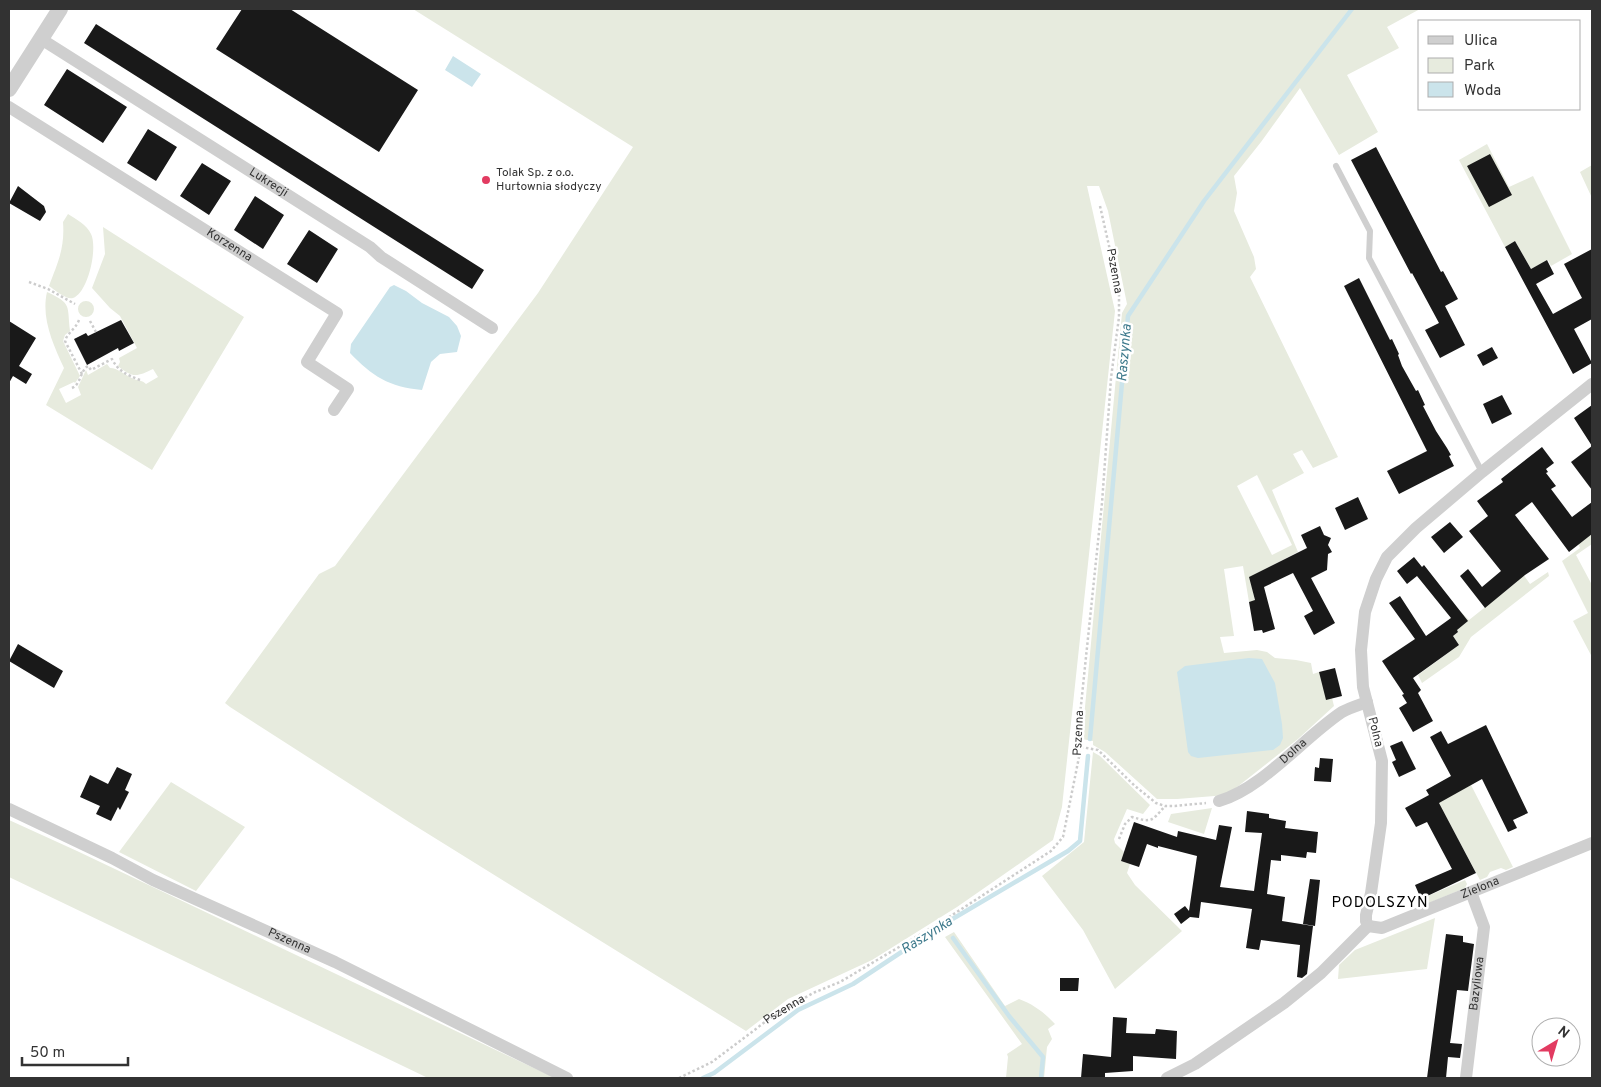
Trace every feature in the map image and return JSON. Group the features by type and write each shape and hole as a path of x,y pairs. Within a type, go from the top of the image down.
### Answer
{"street":[{"path":"9,89 60,9"},
{"name":"Lukrecji","path":"41,39 370,247 381,257 492,328"},
{"name":"Korzenna","path":"9,107 337,313 307,362 348,389 334,410"},
{"name":"Polna","path":"1368,926 1366,914 1371,893 1381,823 1382,761 1363,686 1361,650 1366,612 1373,586 1387,557 1413,531 1482,472 1592,384"},
{"name":"Dolna","path":"1219,801 1231,797 1252,784 1343,712 1367,702"},
{"name":"Pszenna","path":"9,809 112,858 153,880 335,962 567,1078"},
{"name":"Zielona","path":"1368,926 1382,928 1592,843"},
{"name":"Bazyliowa","path":"1466,1078 1484,927 1471,892"},
{"path":"1167,1078 1195,1064 1284,1004 1321,972 1368,926"}],"lane":[{"path":"1336,166 1370,230 1369,258 1482,472"}],"path":[{"name":"Pszenna","path":"679,1078 712,1062 769,1019 813,993 840,982 943,921 1051,851 1063,837 1081,747 1078,734 1102,503 1111,378 1119,317 1119,290 1100,206"},
{"path":"29,282 48,289 75,304"},
{"path":"79,320 77,327 64,341 82,374"},
{"path":"90,321 96,332"},
{"path":"72,388 76,386 85,368 88,366 91,370 112,359 116,367 121,371 140,380"},
{"path":"1081,747 1098,750 1135,786 1156,803 1165,806 1198,805 1219,801"},
{"path":"1119,840 1128,820 1132,817 1148,821 1154,819 1165,806"}],"green space":[{"path":"413,9 1420,9 1387,27 1399,48 1347,75 1378,132 1339,155 1300,88 1234,176 1237,193 1234,211 1254,257 1256,269 1250,277 1338,457 1313,468 1302,450 1293,454 1304,473 1272,490 1298,552 1250,577 1255,601 1249,602 1243,566 1224,569 1234,636 1220,637 1224,653 1257,650 1267,652 1275,658 1311,663 1313,674 1319,672 1334,706 1298,739 1227,795 1157,799 1105,752 1093,745 1093,741 1082,739 1122,313 1127,304 1108,211 1099,186 1087,186 1115,311 1062,807 1053,840 957,907 872,960 788,999 746,1031 409,822 230,707 225,703 319,574 335,566 538,293 633,147","holes":["1257,475 1292,545 1272,555 1237,486"]},
{"path":"1487,144 1509,187 1533,176 1572,254 1551,266 1548,260 1531,269 1515,241 1505,247 1459,160"},
{"path":"1592,165 1592,198 1580,172"},
{"path":"68,214 87,228 93,241 92,259 87,279 83,288 73,298 67,298 49,286 62,247 63,222"},
{"path":"103,227 244,317 152,470 46,405 64,368 49,331 46,311 47,292 61,299 67,306 70,331 65,335 63,341 80,376 75,383 59,389 66,403 81,395 78,387 86,370 88,375 107,364 110,368 116,369 146,384 158,377 153,369 143,374 135,375 127,373 118,366 119,358 137,348 120,316 92,288 105,254"},
{"path":"86,301 94,309 86,317 78,309"},
{"path":"1592,534 1592,544 1576,555 1592,585 1592,657 1573,621 1588,613 1562,561 1580,548 1578,544"},
{"path":"1514,561 1530,584 1548,572 1549,576 1471,637 1459,657 1422,683 1418,675 1459,645 1453,636 1458,632 1449,619 1461,612 1469,620 1518,581"},
{"path":"1093,752 1100,756 1150,805 1143,814 1127,809 1114,839 1115,843 1124,852 1121,861 1130,864 1127,873 1135,885 1182,931 1115,989 1083,930 1042,876 1084,842"},
{"path":"171,782 245,827 196,891 119,852"},
{"path":"1471,785 1513,867 1506,870 1501,868 1490,872 1487,877 1480,880 1444,813 1434,805"},
{"path":"1212,808 1204,834 1168,822 1171,814"},
{"path":"9,820 555,1078 428,1078 9,877"},
{"path":"1465,880 1467,884 1465,888 1424,905 1421,899"},
{"path":"1435,918 1427,969 1338,979 1339,965 1355,950"},
{"path":"954,932 1005,1006 1019,999 1038,1009 1055,1024 1048,1029 1052,1039 1047,1047 1044,1078 1006,1078 1007,1054 1022,1044 945,937"}],"water":[{"path":"453,56 481,74 472,87 445,70"},
{"path":"394,285 449,317 457,326 461,336 457,352 440,354 431,362 422,390 400,386 382,379 366,368 350,353 351,344 390,287"},
{"path":"1249,658 1262,659 1275,683 1282,724 1283,738 1280,745 1273,750 1198,758 1191,756 1188,752 1177,672 1185,666"}],"building":[{"path":"242,9 290,9 418,90 379,152 216,49"},
{"path":"96,24 484,270 472,289 84,43"},
{"path":"67,69 127,107 103,143 44,105"},
{"path":"148,129 177,147 156,181 127,163"},
{"path":"1376,147 1441,272 1443,271 1458,299 1445,306 1465,345 1440,358 1425,330 1439,323 1351,160"},
{"path":"1490,154 1512,195 1489,207 1467,166"},
{"path":"202,163 231,181 209,215 180,196"},
{"path":"18,186 44,206 46,212 40,221 9,203"},
{"path":"255,196 284,215 263,249 234,230"},
{"path":"309,230 338,249 317,283 287,264"},
{"path":"1515,241 1531,269 1547,260 1554,274 1536,284 1553,314 1582,298 1564,264 1592,249 1592,319 1574,329 1592,363 1573,374 1505,247"},
{"path":"1359,278 1390,340 1392,339 1402,366 1416,391 1418,390 1425,405 1423,406 1451,455 1449,456 1454,466 1399,494 1387,471 1427,451 1344,286"},
{"path":"121,320 134,343 119,351 118,348 87,365 74,339 86,333 88,336"},
{"path":"9,321 36,338 19,366 32,374 26,384 13,376 9,383"},
{"path":"1492,347 1498,358 1483,366 1477,355"},
{"path":"1502,395 1512,414 1492,424 1483,404"},
{"path":"1592,405 1592,446 1574,418"},
{"path":"1592,446 1592,490 1571,462"},
{"path":"1542,447 1554,463 1546,469 1548,472 1546,473 1556,486 1551,489 1572,517 1592,502 1592,534 1569,552 1532,502 1515,515 1549,559 1525,575 1485,608 1460,576 1468,569 1482,587 1501,571 1469,531 1488,516 1477,501 1503,482 1501,479"},
{"path":"1358,497 1368,519 1345,530 1335,508"},
{"path":"1450,522 1463,537 1444,553 1431,537"},
{"path":"1320,526 1324,535 1331,538 1328,545 1332,552 1328,554 1327,570 1311,578 1335,623 1314,635 1304,616 1313,611 1293,573 1264,587 1275,629 1263,633 1262,630 1254,631 1249,602 1255,600 1249,577 1307,548 1301,535"},
{"path":"1414,557 1422,567 1424,565 1468,621 1453,636 1459,645 1413,678 1421,690 1418,693 1433,721 1413,732 1399,708 1407,703 1402,695 1404,694 1382,661 1415,639 1389,603 1400,596 1426,636 1451,618 1417,576 1407,584 1397,571"},
{"path":"18,644 63,671 54,688 9,661"},
{"path":"1335,668 1342,696 1326,700 1319,672"},
{"path":"1486,725 1528,813 1513,820 1517,828 1508,832 1482,779 1439,803 1476,873 1421,899 1415,885 1452,869 1427,822 1416,827 1405,808 1429,795 1426,790 1451,776 1430,737 1441,731 1448,744"},
{"path":"1402,741 1416,769 1399,777 1392,762 1396,760 1390,746"},
{"path":"1320,758 1333,759 1331,782 1314,781 1315,767 1319,768"},
{"path":"117,767 132,774 125,790 129,792 120,810 118,807 111,821 96,814 100,806 80,797 90,775 108,784"},
{"path":"1247,811 1269,814 1269,818 1286,821 1285,828 1318,832 1316,853 1307,852 1306,858 1281,855 1281,861 1271,860 1267,894 1285,897 1282,921 1313,926 1307,974 1302,978 1297,977 1300,945 1261,940 1259,950 1246,948 1252,909 1201,902 1199,918 1190,917 1181,924 1174,914 1185,906 1189,911 1197,856 1147,844 1139,867 1121,861 1134,822 1177,837 1178,831 1216,840 1219,825 1232,827 1220,887 1254,891 1262,833 1245,832"},
{"path":"1310,879 1320,880 1315,926 1303,924"},
{"path":"1446,934 1463,936 1463,942 1474,944 1468,991 1457,990 1450,1043 1462,1044 1460,1058 1448,1057 1446,1078 1427,1078"},
{"path":"1060,978 1079,978 1078,991 1060,991"},
{"path":"1113,1017 1127,1018 1126,1033 1155,1034 1156,1029 1177,1031 1176,1059 1133,1056 1133,1071 1105,1073 1105,1078 1081,1078 1083,1054 1111,1057"}],"waterway":[{"name":"Raszynka","path":"1090,739 1128,316 1204,201 1352,9"},
{"name":"Raszynka","path":"703,1078 714,1073 798,1010 853,984 944,924 1068,851 1080,841 1088,756"},
{"path":"953,938 1009,1016 1043,1057 1041,1078"}],"place":[{"name":"Tolak Sp. z o.o. Hurtownia słodyczy","path":"486,180"}],"district":[{"name":"PODOLSZYN","path":"1380,903"}]}
